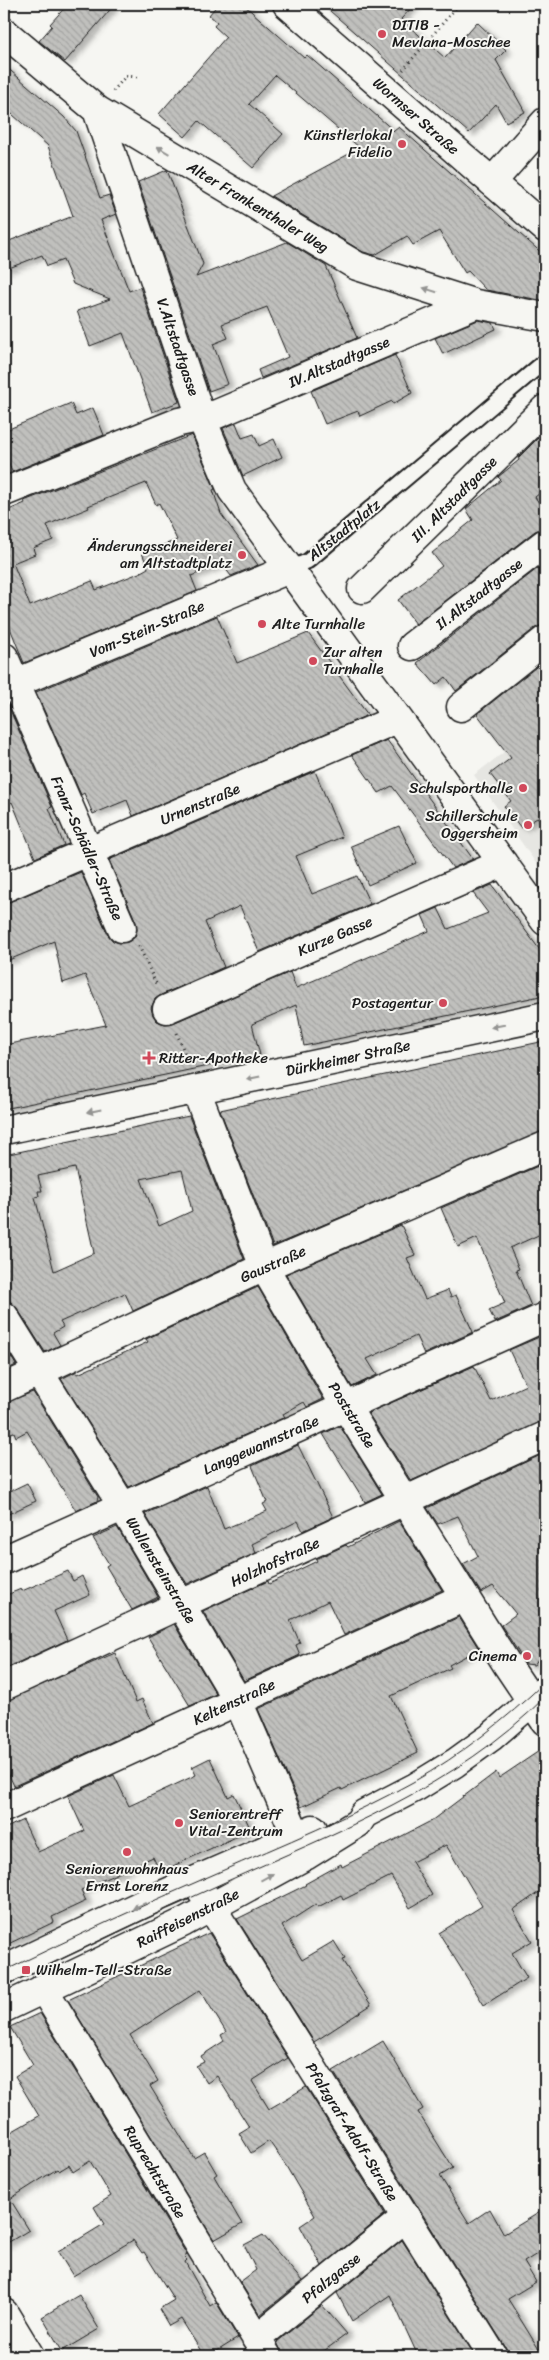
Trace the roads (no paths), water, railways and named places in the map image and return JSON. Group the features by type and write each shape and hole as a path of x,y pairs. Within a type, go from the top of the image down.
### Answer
{"street":[{"name":"Wormser Straße","path":"287,4 545,228"},
{"name":"Alter Frankenthaler Weg","path":"4,32 97,110 357,266 476,304 545,317"},
{"name":"V.Altstadtgasse","path":"97,110 202,417 232,490 290,569"},
{"path":"492,182 545,122"},
{"name":"IV.Altstadtgasse","path":"4,492 179,422 217,414 476,304"},
{"name":"III. Altstadtgasse","path":"362,589 545,409"},
{"name":"II.Altstadtgasse","path":"412,646 545,543"},
{"path":"290,569 545,921"},
{"name":"Vom-Stein-Straße","path":"9,686 290,569"},
{"path":"460,708 545,640"},
{"name":"Franz-Schädler-Straße","path":"4,657 9,686 122,928"},
{"name":"Urnenstraße","path":"4,888 397,719"},
{"name":"Kurze Gasse","path":"167,1009 503,864"},
{"name":"Dürkheimer Straße","path":"4,1130 545,1016"},
{"name":"Poststraße","path":"196,1090 264,1267 346,1407 465,1597 541,1704"},
{"name":"Gaustraße","path":"4,1388 264,1267 545,1146"},
{"name":"Wallensteinstraße","path":"4,1316 123,1507 238,1701 300,1846"},
{"name":"Langgewannstraße","path":"4,1560 545,1317"},
{"name":"Holzhofstraße","path":"4,1686 545,1436"},
{"name":"Keltenstraße","path":"4,1808 465,1597"},
{"name":"Raiffeisenstraße","path":"4,2008 211,1908 300,1846 353,1813 364,1814 456,1763 541,1704"},
{"name":"Raiffeisenstraße","path":"4,1970 195,1881 300,1846"},
{"name":"Pfalzgraf-Adolf-Straße","path":"195,1881 493,2356"},
{"name":"Ruprechtstraße","path":"44,1988 262,2348"},
{"name":"Pfalzgasse","path":"262,2348 406,2217"},
{"path":"4,2312 30,2356"}],"lane":[{"name":"Altstadtplatz","path":"290,569 308,561 545,361"}],"tram line":[{"path":"4,1971 83,1933 316,1830 389,1795 431,1772 465,1749 514,1710 545,1682"},
{"path":"4,1986 168,1908 393,1805 473,1757 510,1729 545,1697"}],"place":[{"name":"DITIB - Mevlana-Moschee","path":"382,34"},
{"name":"Künstlerlokal Fidelio","path":"402,144"},
{"name":"Änderungsschneiderei am Altstadtplatz","path":"242,555"},
{"name":"Alte Turnhalle","path":"262,624"},
{"name":"Zur alten Turnhalle","path":"313,661"},
{"name":"Schulsporthalle","path":"523,788"},
{"name":"Schillerschule Oggersheim","path":"528,825"},
{"name":"Postagentur","path":"443,1003"},
{"name":"Ritter-Apotheke","path":"149,1058"},
{"name":"Cinema","path":"527,1656"},
{"name":"Seniorentreff Vital-Zentrum","path":"179,1823"},
{"name":"Seniorenwohnhaus Ernst Lorenz","path":"127,1852"},
{"name":"Wilhelm-Tell-Straße","path":"26,1970"}]}
